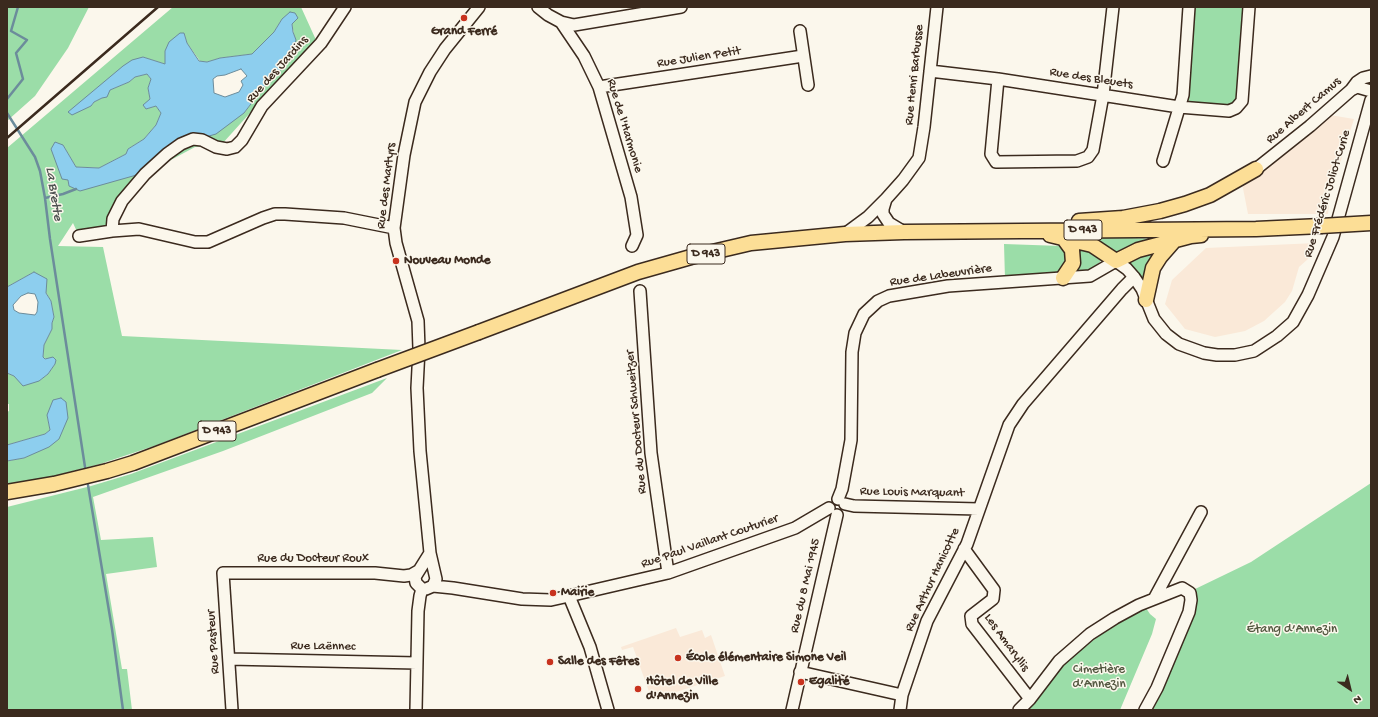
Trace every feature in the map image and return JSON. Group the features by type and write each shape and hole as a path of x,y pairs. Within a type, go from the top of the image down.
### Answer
{"main road":[{"path":"1035,230 1045,224 1123,218 1160,211 1210,195 1256,169"},
{"name":"D 943","path":"7,499 54,484 133,463 638,272 691,257 751,243 845,234 904,232 1256,229 1371,223"},
{"path":"1035,230 1064,239 1092,245 1116,261 1138,250 1191,236 1256,229"},
{"path":"1064,239 1072,250 1073,263 1064,278"},
{"path":"1146,300 1153,268 1160,257 1174,241"},
{"name":"D 943","path":"7,492 54,484"}],"street":[{"name":"Rue des Jardins","path":"112,231 113,219 122,201 145,174 167,154 181,144 193,139 202,140 216,147 227,150 235,147 242,140 262,106 321,43 345,7"},
{"name":"Rue des Martyrs","path":"434,573 430,553 420,451 417,368 419,349 418,320 396,243 394,228 404,155 415,102 430,72 445,49 479,7"},
{"path":"538,7 548,15 561,22 574,25 681,7"},
{"name":"Rue Henri Barbusse","path":"845,234 868,217 886,199 919,158 922,146 937,7"},
{"path":"998,79 991,154 996,162 1076,161 1088,157 1093,150 1103,95 1113,7"},
{"path":"1164,161 1183,94 1189,7"},
{"name":"Rue des Bleuets","path":"930,71 998,79 1179,107 1229,111 1240,105 1242,101 1249,7"},
{"name":"Rue de l'Harmonie","path":"561,22 584,56 599,87 631,197 637,235 632,246"},
{"path":"800,31 808,85"},
{"name":"Rue Julien Petit","path":"599,87 803,56"},
{"name":"Rue Albert Camus","path":"1256,169 1297,137 1368,75"},
{"path":"1351,90 1363,88 1371,91"},
{"name":"Rue Frédéric Joliot-Curie","path":"1116,261 1127,269 1134,277 1154,318 1166,334 1179,344 1204,353 1235,355 1254,351 1266,344 1286,330 1294,322 1303,306 1332,241 1371,100"},
{"path":"886,199 883,214 890,223 904,232"},
{"path":"79,236 112,231 139,230 195,242 208,242 275,214 344,218 394,228"},
{"name":"Rue de Labeuvrière","path":"833,512 841,514 844,512 842,489 851,440 852,352 855,333 864,314 878,301 889,296 948,286 1090,276 1116,261"},
{"name":"Rue Arthur Hanicotte","path":"900,710 902,695 927,621 964,549 1009,425 1028,398 1134,277"},
{"name":"Rue du Docteur Schweitzer","path":"640,291 651,453 668,573"},
{"name":"Rue Louis Marquant","path":"842,501 854,506 978,509"},
{"name":"Rue Paul Vaillant Couturier","path":"424,586 452,588 522,599 551,600 668,573 795,528 833,512"},
{"name":"Rue du 8 Mai 1945","path":"792,710 833,512"},
{"path":"1154,599 1201,512"},
{"name":"Les Amaryllis","path":"964,549 994,590 993,599 971,616 972,624 1030,699"},
{"path":"424,586 415,577 430,553"},
{"path":"419,570 428,568 434,573 435,583 424,586"},
{"name":"Rue du Docteur Roux","path":"223,573 375,573 404,576 412,575 419,570"},
{"name":"Rue Pasteur","path":"223,573 232,710"},
{"name":"Rue Paul Vaillant Couturier","path":"434,573 444,583 452,588"},
{"name":"Rue du Docteur Roux","path":"404,576 424,586"},
{"path":"416,710 418,611 420,596 424,586"},
{"path":"1019,710 1030,699 1059,661 1090,634 1115,618 1154,599 1182,588 1190,593 1191,600 1189,612 1157,688 1145,710"},
{"path":"570,596 590,647 608,710"},
{"name":"Rue Laënnec","path":"229,659 417,663"},
{"path":"800,672 902,695"}],"shaded area":[{"path":"1324,114 1354,119 1330,195 1328,214 1248,214 1241,178"},
{"path":"1316,243 1308,259 1299,267 1292,291 1285,302 1264,321 1245,331 1215,337 1185,329 1165,304 1172,280 1206,248"},
{"name":"École élémentaire Simone Veil","path":"676,628 680,637 702,630 705,638 711,635 725,676 652,700 633,647 622,650 621,647"}],"green space":[{"path":"7,7 89,7 68,48 35,96 7,121"},
{"path":"173,7 301,7 316,40 222,144 195,147 169,161 140,184 126,186 130,191 104,232 79,236 73,223 58,246 103,247 122,336 402,350 157,445 100,464 7,488 7,461 24,458 59,439 47,415 50,430 45,434 7,445 7,412 9,411 9,404 7,404 7,373 14,376 39,381 48,374 55,364 43,357 44,345 52,329 54,317 51,301 34,272 7,287 7,148","holes":["282,19 292,24 295,40 293,54 263,88 244,113 69,186 63,145 76,167 99,168 126,154 128,149 144,139 156,125 161,113 156,106 146,109 150,99 148,88 151,79 147,74 135,77 129,82 110,90 91,106 69,112 143,57 165,64 165,51 184,33 187,43 200,61 207,62 220,58 252,54 274,32"]},
{"path":"1194,7 1245,7 1238,101 1231,106 1189,102"},
{"path":"1096,237 1166,239 1117,257 1094,243"},
{"path":"1072,243 1089,246 1103,258 1099,263 1087,271 1069,273"},
{"path":"1004,244 1061,246 1069,252 1064,270 1054,274 1005,279"},
{"path":"1167,244 1146,286 1125,258"},
{"path":"387,378 372,393 223,451 93,497 101,540 153,537 157,567 106,574 122,669 127,669 132,710 7,710 7,507 91,486 131,474"},
{"name":"Étang d’Annezin","path":"1371,483 1371,710 1147,710 1191,591 1251,562"},
{"name":"Cimetière d’Annezin","path":"1146,608 1156,619 1152,634 1120,710 1028,710 1052,677 1067,660 1115,624"}],"water":[{"path":"290,12 295,13 298,18 292,24 296,40 291,59 263,88 244,113 216,134 194,137 144,172 133,176 80,191 69,186 68,180 62,179 51,149 55,142 63,145 76,167 99,168 126,154 128,149 144,139 156,125 161,113 156,106 146,109 143,105 150,99 148,88 151,79 147,74 135,77 129,82 110,90 107,97 94,102 91,106 72,115 68,112 123,66 132,60 143,57 165,64 165,51 169,42 180,33 184,33 187,43 199,61 207,62 220,58 252,54 274,32 282,19","holes":["241,69 247,76 241,81 243,85 239,92 225,97 214,93 213,79 217,76 225,75"]},
{"path":"34,272 47,279 46,293 51,301 54,317 52,329 44,345 43,357 45,359 53,357 56,360 55,364 48,374 39,381 23,386 14,376 7,373 7,287","holes":["28,293 35,294 38,302 37,312 35,315 19,313 14,310 13,305 21,296"]},
{"path":"61,398 66,402 68,418 59,439 49,447 24,458 7,461 7,445 45,434 50,430 47,415 53,400"}],"waterway":[{"name":"La Brette","path":"7,99 23,79 16,53 27,40 11,31 18,7"},
{"path":"7,113 35,157 40,171 85,467"},
{"path":"45,198 76,189"},
{"path":"88,485 112,629 123,710"}],"railway":[{"path":"7,138 158,7"}],"place":[{"name":"Grand Ferré","path":"464,18"},
{"name":"Nouveau Monde","path":"396,261"},
{"name":"Mairie","path":"553,593"},
{"name":"École élémentaire Simone Veil","path":"678,658"},
{"name":"Salle des Fêtes","path":"550,662"},
{"name":"Egalité","path":"801,682"},
{"name":"Hôtel de Ville d'Annezin","path":"638,689"}]}
